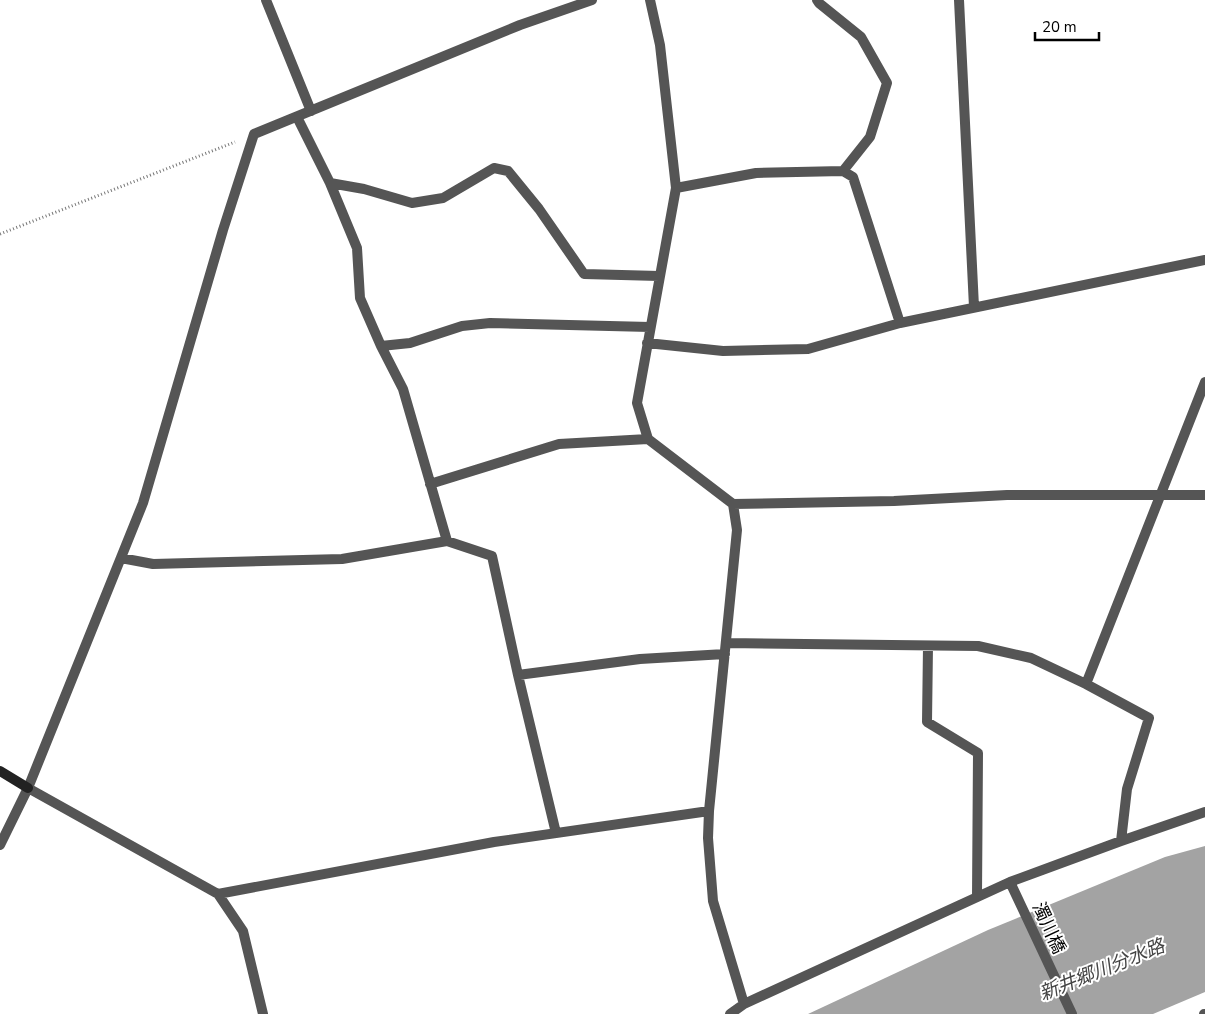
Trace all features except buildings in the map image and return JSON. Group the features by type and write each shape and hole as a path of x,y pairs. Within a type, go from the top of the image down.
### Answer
{"street":[{"path":"266,0 311,111"},
{"path":"0,845 28,788 143,503 223,230 254,134 520,25 592,0"},
{"path":"650,0 660,44 676,188 636,403 648,438 733,504 894,501 1007,495 1205,495"},
{"path":"817,0 861,37 887,83 870,137 843,171"},
{"path":"959,0 974,308"},
{"path":"297,117 330,183 357,248 360,298 403,390 448,541"},
{"path":"330,183 364,189 412,203 443,198 494,168 508,171 539,209 584,274 660,276"},
{"path":"676,188 756,173 843,171 853,177 900,323"},
{"path":"648,343 723,351 808,348 900,323 1205,260"},
{"path":"381,346 410,343 462,326 490,323 650,327"},
{"path":"1086,684 1205,382"},
{"path":"430,484 558,444 648,438"},
{"path":"733,504 738,530 709,811 708,838 713,900 744,1004"},
{"path":"121,558 153,564 342,559 448,541 492,556 556,834"},
{"path":"928,646 927,722 978,753 977,897"},
{"path":"518,675 725,649 978,646 1031,658 1086,684 1149,718 1127,789 1121,841"},
{"path":"0,771 218,894 243,931 263,1014"},
{"path":"218,894 494,842 709,811"},
{"path":"730,1014 744,1004 1010,882 1205,812"},
{"name":"濁川橋","path":"1010,882 1072,1014"}],"path":[{"path":"0,234 254,134"}],"water":[{"name":"新井郷川分水路","path":"1205,846 1205,992 1153,1014 808,1014 988,930 1165,857"}]}
